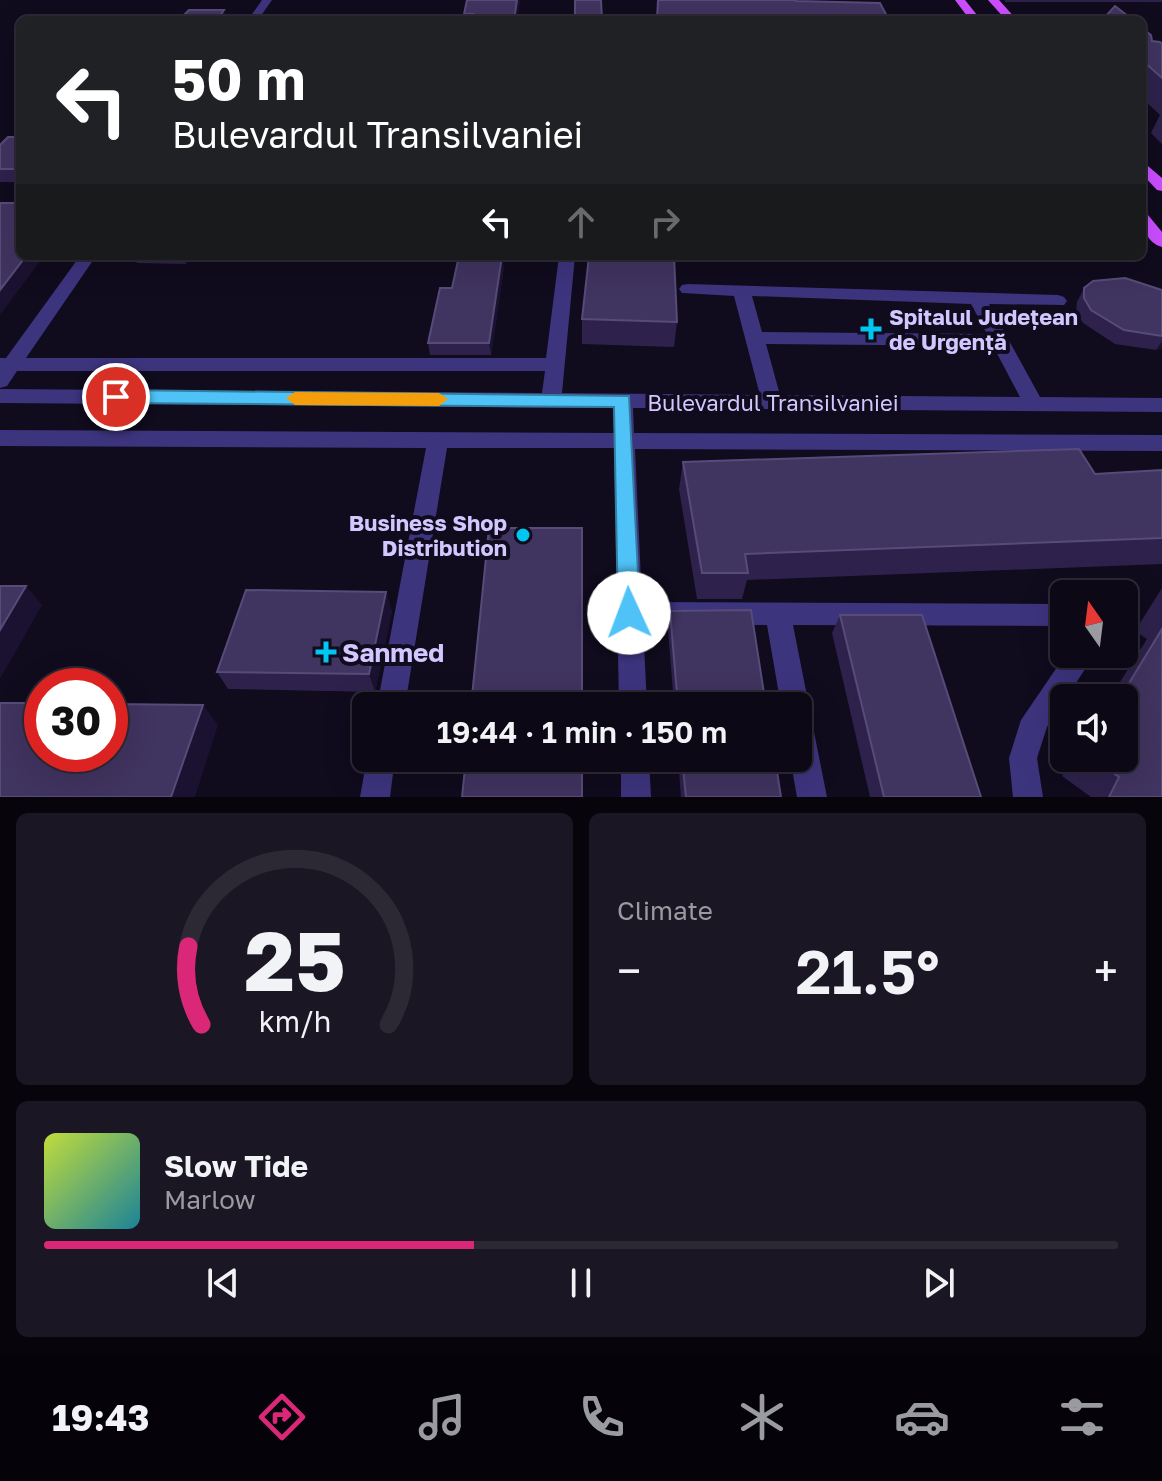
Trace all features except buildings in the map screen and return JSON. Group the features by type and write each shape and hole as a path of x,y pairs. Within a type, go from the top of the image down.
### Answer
{"main road":[{"path":"960,0 973,16"},
{"path":"993,0 1008,16"},
{"path":"1146,169 1162,187"},
{"path":"1146,223 1162,242"}],"street":[{"path":"4,370 85,260"},
{"path":"551,400 567,260"},
{"path":"688,289 978,301 1058,301"},
{"path":"742,292 772,402"},
{"path":"978,301 1034,404"},
{"path":"755,338 999,340"},
{"path":"4,370 556,364"},
{"name":"Bulevardul Transilvaniei","path":"0,396 1162,405"},
{"path":"623,401 632,692"},
{"name":"Bulevardul Transilvaniei","path":"0,438 1162,443"},
{"path":"393,692 438,440"},
{"path":"629,613 1050,615"},
{"path":"778,613 792,692"},
{"path":"1028,797 1023,758 1035,720 1072,668"},
{"path":"375,797 379,772"},
{"path":"635,772 636,797"},
{"path":"807,772 812,797"}],"slow traffic":[{"path":"295,398 439,399"}],"place":[{"name":"Spitalul Județean de Urgență","path":"871,329"},
{"name":"Business Shop Distribution","path":"523,535"},
{"name":"Sanmed","path":"326,652"}],"route":[{"path":"116,397 623,401 629,613"}]}
